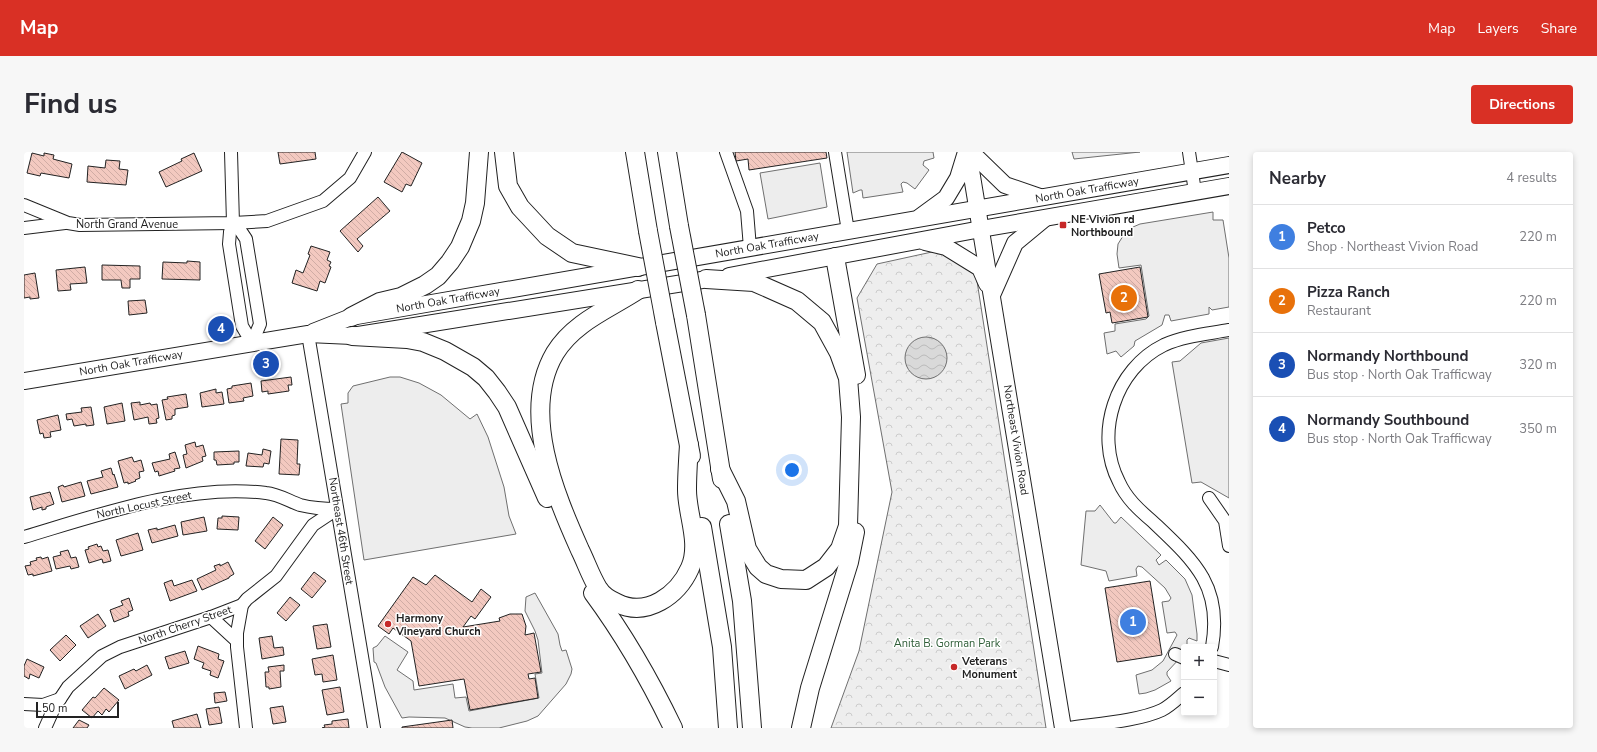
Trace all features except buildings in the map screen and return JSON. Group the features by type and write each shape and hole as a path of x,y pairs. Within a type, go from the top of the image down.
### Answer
{"highway":[{"path":"351,317 380,302 401,297 425,285 438,276 450,262 460,247 471,221 475,203 480,152"},
{"path":"504,152 508,186 520,207 546,236 572,253 638,267"},
{"path":"635,152 648,231 689,445 722,647 728,728"},
{"path":"667,152 696,316 742,601 752,728"},
{"path":"801,728 810,688 849,562 858,509 861,466 859,398 836,256"},
{"path":"706,279 754,282 797,301 822,322 839,353 848,378 851,416 848,526 840,549 826,567 806,580 781,579 766,574 758,567 747,549 736,501 720,468"},
{"path":"638,290 618,304 588,319 567,338 554,355 547,371 542,388 540,406 540,423 550,477 575,538 599,589 610,600 623,606 638,608 660,602 677,588 690,567 693,551 693,534 687,491 689,445"},
{"path":"352,336 407,339 423,342 445,351 473,367 486,378 507,407 567,543 592,592 614,621 636,656 673,728"}],"main road":[{"name":"Northeast Vivion Road","path":"967,152 982,229 1064,728"},
{"path":"916,220 946,198 958,178 967,152"},
{"path":"971,152 1004,185 1043,198"},
{"name":"North Oak Trafficway","path":"308,334 351,317 1229,166"},
{"name":"North Oak Trafficway","path":"24,381 308,334 352,336 750,273 982,229 1229,186"},
{"path":"750,273 776,256 939,228 978,209"},
{"path":"992,295 1014,243 1047,218"},
{"path":"920,241 946,247 980,268 992,295"}],"street":[{"path":"231,152 233,223 230,232 229,244 242,326 252,343"},
{"name":"North Grand Avenue","path":"27,207 68,223 80,225 233,223 267,221 323,201 350,178 364,152"},
{"path":"726,152 747,211 750,248"},
{"path":"835,152 848,231"},
{"path":"1189,152 1195,192"},
{"path":"27,207 26,228 68,223"},
{"path":"233,223 246,239 260,324 252,343"},
{"path":"1212,644 1214,614 1211,598 1205,582 1197,567 1186,553 1137,508 1126,495 1118,482 1113,467 1109,452 1108,436 1113,406 1119,390 1127,376 1138,364 1163,346 1176,340 1229,330"},
{"name":"Northeast 46th Street","path":"308,334 374,728"},
{"name":"North Locust Street","path":"24,537 118,509 177,496 220,491 267,493 308,506 337,509"},
{"path":"1209,498 1225,521 1229,546"},
{"path":"308,506 313,525"},
{"name":"North Cherry Street","path":"45,728 68,687 102,656 120,647 211,617 242,605 246,599 276,576 313,525 337,509"},
{"path":"242,605 237,641 246,728"},
{"path":"211,617 237,641"},
{"path":"1217,662 1229,665"},
{"path":"1069,728 1145,716 1161,710 1181,696"},
{"path":"24,704 43,705 60,699"}],"green space":[{"name":"Anita B. Gorman Park","path":"941,250 975,268 1046,728 831,728 859,651 892,492 857,298 877,264"}],"shaded area":[{"path":"847,152 933,152 934,158 924,161 923,165 929,170 915,189 903,182 901,184 903,192 863,198 862,190 853,193"},
{"path":"1072,152 1140,152 1074,159"},
{"path":"820,163 827,207 768,219 760,173"},
{"path":"1213,212 1213,220 1223,220 1229,258 1229,307 1212,310 1209,307 1209,314 1171,321 1169,315 1165,315 1162,325 1135,341 1134,346 1121,357 1116,351 1107,354 1104,333 1115,331 1115,324 1146,319 1149,316 1141,265 1119,268 1117,254 1118,244 1123,236 1133,227 1140,224"},
{"path":"1229,338 1229,498 1201,482 1192,483 1172,362 1180,361 1201,343"},
{"path":"390,377 400,377 419,383 441,395 470,419 477,414 488,437 504,487 509,516 516,534 364,560 341,404 348,403 348,393 353,386"},
{"path":"1100,505 1114,523 1116,523 1121,517 1161,555 1156,560 1159,565 1166,560 1185,579 1192,595 1197,641 1189,638 1187,640 1187,644 1181,644 1181,656 1167,672 1167,675 1171,681 1146,693 1139,694 1136,675 1152,670 1163,661 1177,635 1175,632 1167,633 1162,602 1169,601 1171,598 1165,588 1142,567 1138,566 1136,569 1137,576 1109,581 1106,571 1081,565 1086,511 1095,511"},
{"path":"535,593 558,634 562,651 566,650 572,669 566,684 538,716 527,721 499,728 465,727 445,718 402,718 385,687 376,663 374,662 373,648 377,646 385,636 408,652 397,670 413,681 414,690 453,684 455,698 466,697 469,711 539,698 535,674 542,673 538,640 525,611 526,597"}],"water":[{"path":"926,337 941,343 947,358 941,373 926,379 911,373 905,358 911,343"}],"place":[{"name":"NE Vivion rd Northbound","path":"1063,225"},
{"name":"Pizza Ranch","path":"1124,298"},
{"name":"Normandy Southbound","path":"221,329"},
{"name":"Normandy Northbound","path":"266,364"},
{"name":"Petco","path":"1133,622"},
{"name":"Harmony Vineyard Church","path":"388,624"},
{"name":"Veterans Monument","path":"954,667"}]}
